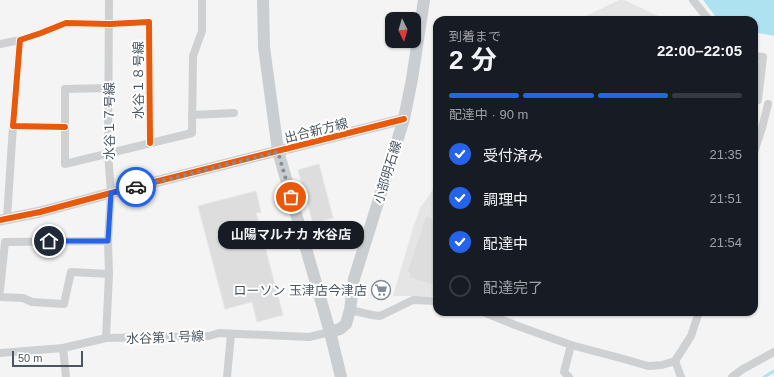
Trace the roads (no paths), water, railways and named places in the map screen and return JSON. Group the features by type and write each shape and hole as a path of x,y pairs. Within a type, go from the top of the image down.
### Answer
{"main road":[{"path":"262,0 264,47 278,152 330,332 341,377"},
{"name":"小部明石線","path":"330,332 340,329 346,324 350,310 354,279 404,119 412,79 424,0"}],"street":[{"name":"水谷１７号線","path":"106,338 109,274 108,241 111,193 108,153 109,0"},
{"path":"109,88 65,89 65,164 192,133 192,56 202,31 202,0"},
{"path":"693,0 706,16"},
{"name":"水谷１８号線","path":"0,44 20,40 66,23 110,24 149,22 150,143"},
{"path":"4,219 20,40"},
{"path":"758,56 763,57 758,88"},
{"path":"758,100 771,102 758,140"},
{"path":"192,115 234,113"},
{"name":"出合新方線","path":"4,219 40,212 404,119"},
{"path":"13,126 65,127"},
{"path":"0,290 5,242 108,241"},
{"path":"0,297 23,298 32,302 64,304 71,272 109,274"},
{"path":"350,310 380,316 413,300 433,301"},
{"path":"494,316 570,345 624,358 648,366 662,365 675,361 691,336 698,316"},
{"name":"水谷第１号線","path":"0,353 63,348 106,338 209,336 219,333 309,337 330,332"},
{"path":"227,377 231,334"},
{"path":"569,377 564,372 570,345"},
{"path":"63,348 66,377"},
{"path":"732,377 743,369 774,352"},
{"path":"675,361 681,377"}],"water":[{"path":"703,0 774,0 774,36 758,33 758,16 715,16"}],"waterway":[{"path":"764,377 774,371"}],"place":[{"name":"山陽マルナカ 水谷店","path":"291,197"},
{"name":"ローソン 玉津店今津店","path":"381,290"}]}
